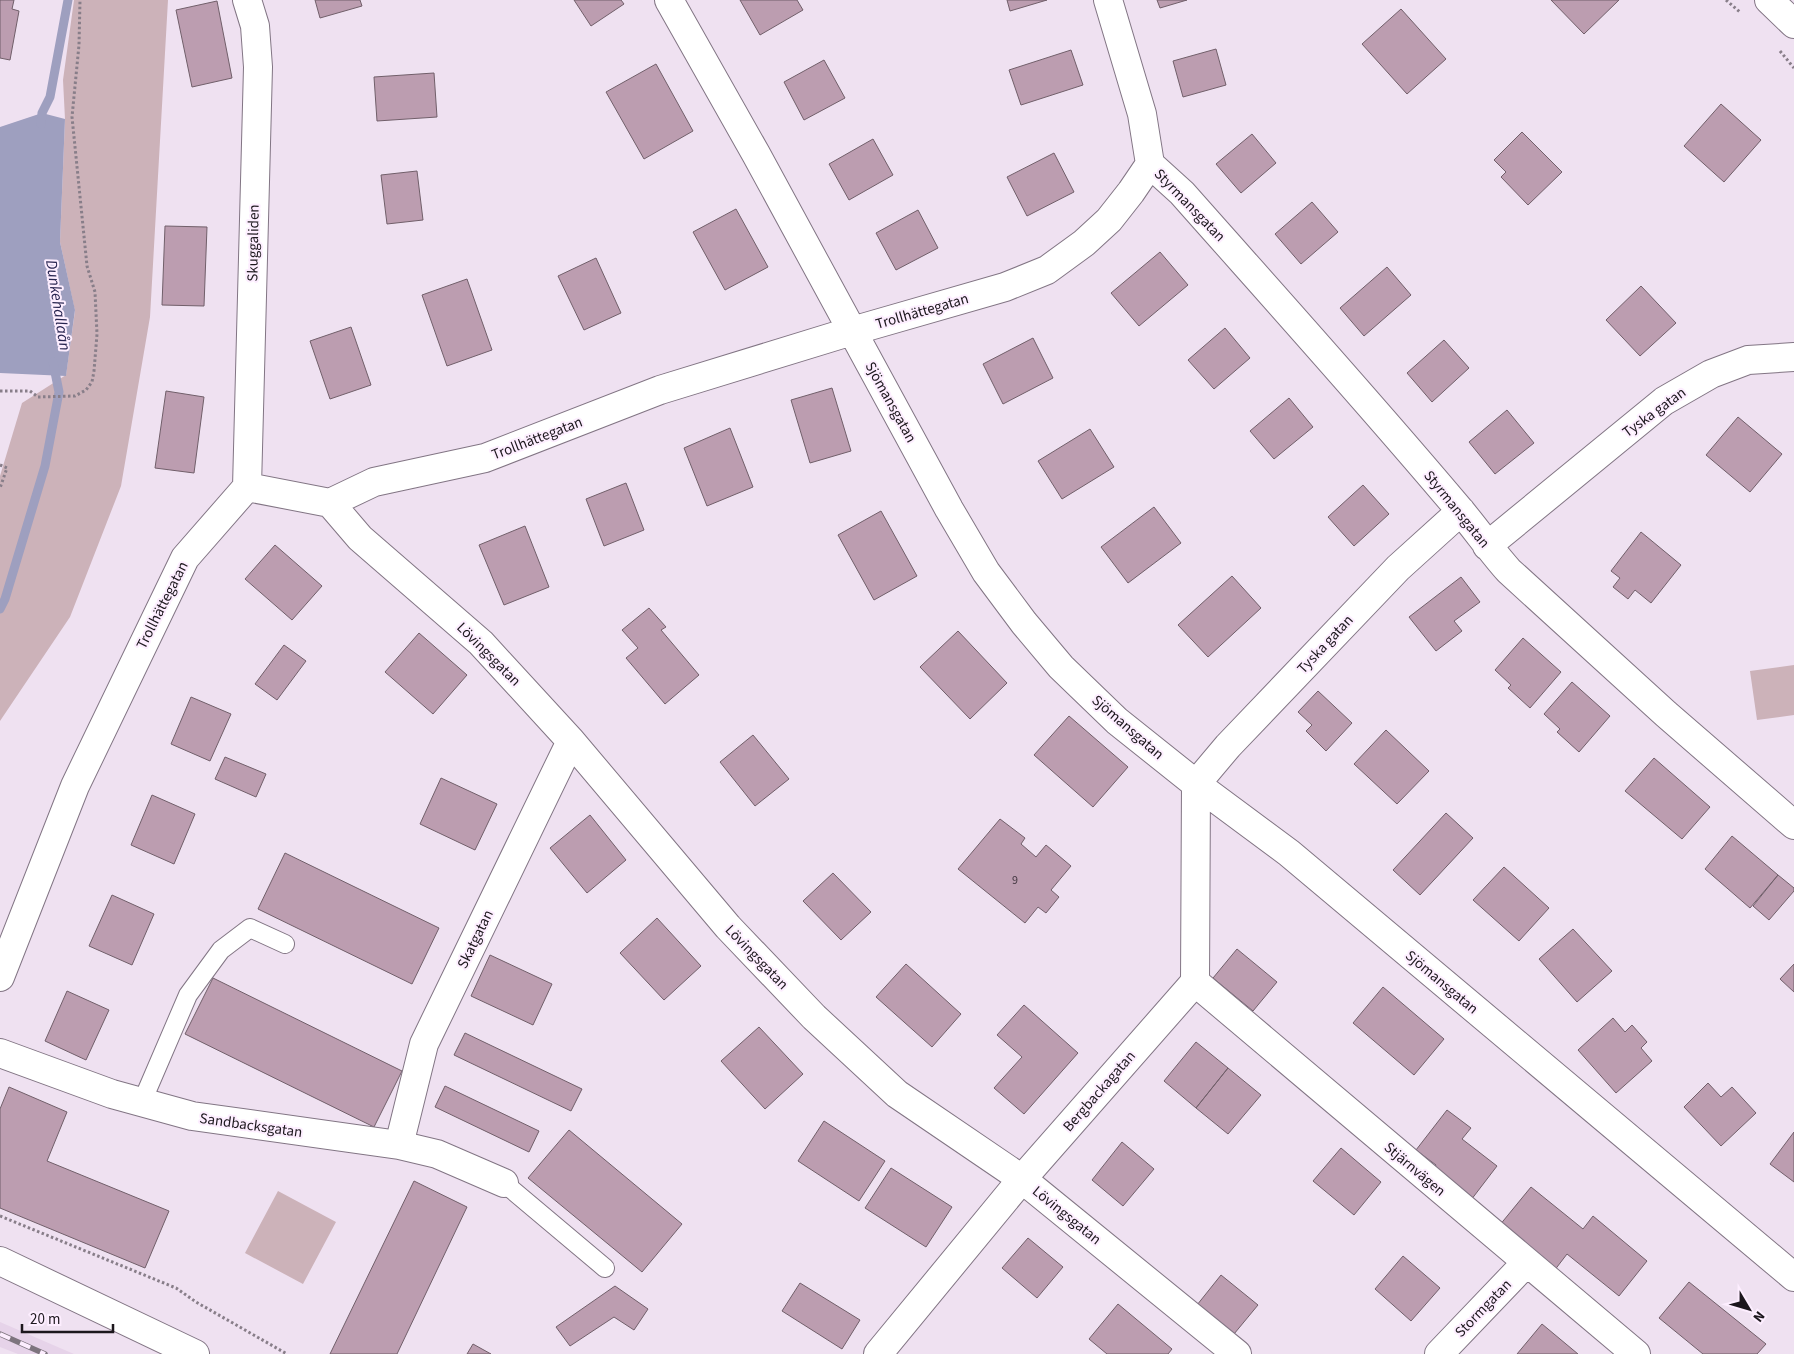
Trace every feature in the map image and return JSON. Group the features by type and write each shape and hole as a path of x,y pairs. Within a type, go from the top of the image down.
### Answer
{"street":[{"name":"Skuggaliden","path":"247,0 255,26 258,68 247,487"},
{"name":"Sjömansgatan","path":"669,0 982,564 1024,623 1061,667 1117,721 1196,784 1289,853 1794,1277"},
{"path":"1108,0 1142,114 1150,164"},
{"path":"1769,0 1794,24"},
{"name":"Trollhättegatan","path":"330,504 374,482 486,458 660,390 852,331 1005,287 1047,270 1084,244 1109,220 1132,192 1150,164"},
{"name":"Styrmansgatan","path":"1150,164 1182,193 1461,511 1487,546 1516,578 1666,714 1794,825"},
{"name":"Tyska gatan","path":"1487,546 1664,401 1711,374 1748,360 1794,357"},
{"path":"247,487 330,504"},
{"name":"Trollhättegatan","path":"0,978 74,786 185,558 247,487"},
{"name":"Lövingsgatan","path":"330,504 360,538 482,643 571,741 728,927 814,1017 897,1094 1022,1178 1237,1354"},
{"name":"Tyska gatan","path":"1196,784 1228,746 1398,568 1461,511"},
{"name":"Skatgatan","path":"399,1145 424,1044 571,741"},
{"path":"1195,982 1196,784"},
{"name":"Bergbackagatan","path":"878,1354 1022,1178 1195,982"},
{"name":"Stjärnvägen","path":"1195,982 1636,1354"},
{"name":"Sandbacksgatan","path":"0,1053 112,1094 192,1116 399,1145 436,1154 504,1183"},
{"path":"0,1261 196,1354"},
{"name":"Stormgatan","path":"1439,1354 1526,1262"}],"lane":[{"path":"142,1102 188,995 221,950 250,928 285,944"},
{"path":"504,1183 605,1268"}],"path":[{"path":"0,391 30,391 38,397 75,396 86,390 92,382 97,334 95,292 87,266 72,118 79,45 80,0"},
{"path":"0,465 6,468 0,488"},
{"path":"0,1216 176,1288 196,1302 287,1354"}],"shaded area":[{"path":"74,0 168,0 150,317 121,486 70,617 0,721 0,476 22,403 66,375 75,311 60,242 65,119 63,80"},
{"path":"1794,665 1794,715 1757,720 1750,671"},
{"path":"278,1191 336,1222 303,1284 245,1253"},
{"path":"0,1322 74,1354 18,1354 0,1347"}],"water":[{"path":"42,113 65,119 60,242 75,310 66,376 0,373 0,127"}],"building":[{"path":"0,0 14,0 12,9 19,11 10,60 0,58"},
{"path":"315,0 360,0 362,6 320,18"},
{"path":"574,0 621,0 624,4 591,26"},
{"path":"740,0 797,0 803,10 760,35"},
{"path":"1007,0 1047,0 1010,11"},
{"path":"1157,0 1187,0 1160,8"},
{"path":"1551,0 1619,0 1584,34"},
{"path":"217,1 232,78 192,87 176,10"},
{"path":"1401,9 1446,59 1407,94 1362,44"},
{"path":"1216,49 1226,85 1183,97 1173,61"},
{"path":"1071,50 1083,85 1021,105 1009,70"},
{"path":"824,60 845,98 804,120 784,82"},
{"path":"656,64 693,131 644,159 606,92"},
{"path":"434,73 437,117 377,121 374,77"},
{"path":"1721,104 1761,140 1724,182 1684,146"},
{"path":"1522,132 1562,172 1528,205 1501,177 1506,172 1494,160"},
{"path":"1252,134 1276,163 1241,193 1216,164"},
{"path":"873,139 893,175 849,200 829,164"},
{"path":"1054,153 1074,192 1027,216 1007,177"},
{"path":"417,171 423,220 387,224 381,175"},
{"path":"1312,202 1338,232 1301,264 1275,234"},
{"path":"736,209 768,267 725,290 693,232"},
{"path":"918,210 938,248 896,270 876,233"},
{"path":"165,226 207,227 204,306 162,305"},
{"path":"1160,252 1188,285 1139,326 1111,293"},
{"path":"596,258 621,313 584,330 558,276"},
{"path":"1387,267 1411,295 1364,336 1340,308"},
{"path":"467,279 492,350 447,366 422,295"},
{"path":"1641,286 1676,323 1640,356 1606,320"},
{"path":"351,327 371,385 330,399 310,341"},
{"path":"1225,328 1250,358 1214,389 1188,360"},
{"path":"1033,338 1053,378 1003,404 983,364"},
{"path":"1444,340 1469,368 1432,402 1407,373"},
{"path":"832,388 851,451 810,463 791,400"},
{"path":"166,391 204,397 194,473 155,468"},
{"path":"1289,398 1313,427 1274,459 1250,431"},
{"path":"1507,410 1534,443 1495,474 1469,442"},
{"path":"1738,417 1782,454 1750,492 1706,455"},
{"path":"730,428 753,487 707,506 684,448"},
{"path":"1090,429 1114,467 1062,499 1038,461"},
{"path":"626,483 644,530 604,546 586,499"},
{"path":"1363,485 1389,514 1354,546 1328,517"},
{"path":"1154,507 1181,543 1128,583 1101,547"},
{"path":"881,511 917,576 874,600 838,535"},
{"path":"525,526 549,587 504,605 479,545"},
{"path":"1641,532 1681,565 1651,603 1635,590 1628,599 1613,587 1620,578 1611,571"},
{"path":"275,545 322,586 292,620 245,579"},
{"path":"1232,576 1261,608 1208,657 1178,625"},
{"path":"1461,577 1480,602 1454,621 1462,631 1436,651 1409,617"},
{"path":"649,608 666,627 661,630 699,675 665,704 626,658 638,648 622,630"},
{"path":"958,631 1007,683 970,719 920,667"},
{"path":"419,633 467,675 433,714 385,672"},
{"path":"1523,638 1561,672 1530,708 1508,688 1511,685 1495,670"},
{"path":"284,645 306,661 277,700 255,684"},
{"path":"1572,682 1610,716 1579,752 1557,732 1560,729 1544,714"},
{"path":"1318,691 1352,723 1326,751 1306,731 1312,725 1298,712"},
{"path":"191,697 231,714 210,761 171,744"},
{"path":"1069,716 1128,767 1093,807 1034,755"},
{"path":"1386,730 1429,771 1397,804 1354,764"},
{"path":"753,735 789,779 755,806 720,762"},
{"path":"225,757 266,774 256,797 215,779"},
{"path":"1654,758 1710,807 1682,839 1625,791"},
{"path":"441,778 497,804 475,850 420,824"},
{"path":"152,795 195,814 174,864 131,845"},
{"path":"1446,813 1473,838 1420,895 1393,870"},
{"path":"590,815 626,860 587,893 550,848"},
{"path":"1000,819 1025,838 1021,844 1036,857 1046,845 1071,866 1051,890 1059,897 1046,913 1038,907 1025,923 958,869"},
{"path":"1732,836 1778,875 1750,908 1705,869"},
{"path":"285,853 439,928 412,984 258,909"},
{"path":"1504,867 1549,908 1519,941 1473,900"},
{"path":"833,873 871,912 841,940 803,901"},
{"path":"1778,875 1794,888 1794,891 1769,920 1753,906"},
{"path":"112,895 154,914 132,965 89,946"},
{"path":"657,918 701,966 664,1000 620,953"},
{"path":"1573,929 1612,971 1577,1002 1539,959"},
{"path":"1237,949 1277,982 1253,1011 1213,978"},
{"path":"490,955 552,984 533,1025 471,996"},
{"path":"906,964 961,1014 932,1047 876,997"},
{"path":"1794,964 1794,992 1780,979"},
{"path":"213,978 402,1071 374,1127 185,1034"},
{"path":"1383,987 1444,1039 1414,1075 1353,1023"},
{"path":"67,991 109,1010 86,1060 45,1041"},
{"path":"1024,1005 1078,1053 1024,1114 994,1088 1022,1057 997,1035"},
{"path":"1613,1018 1625,1032 1632,1025 1647,1042 1641,1048 1652,1061 1616,1093 1578,1050"},
{"path":"759,1027 803,1074 765,1109 721,1061"},
{"path":"465,1033 582,1089 571,1111 454,1055"},
{"path":"1196,1042 1228,1068 1196,1108 1164,1081"},
{"path":"1228,1068 1261,1095 1228,1134 1196,1108"},
{"path":"1708,1083 1721,1097 1732,1087 1756,1113 1721,1146 1684,1107"},
{"path":"445,1086 539,1131 529,1152 435,1107"},
{"path":"9,1087 67,1112 47,1161 169,1211 145,1268 0,1208 0,1109"},
{"path":"1447,1110 1471,1128 1462,1139 1497,1166 1471,1200 1433,1170 1436,1165 1416,1150"},
{"path":"824,1121 885,1161 859,1201 798,1161"},
{"path":"569,1130 682,1224 642,1272 528,1178"},
{"path":"1794,1132 1794,1182 1770,1164"},
{"path":"1122,1142 1154,1169 1123,1206 1092,1180"},
{"path":"1341,1148 1381,1182 1354,1215 1313,1181"},
{"path":"891,1168 952,1207 926,1247 865,1208"},
{"path":"414,1181 467,1207 397,1354 330,1354"},
{"path":"1531,1187 1583,1229 1593,1216 1647,1261 1619,1296 1567,1254 1554,1271 1499,1226"},
{"path":"1028,1238 1063,1267 1037,1298 1002,1268"},
{"path":"1403,1256 1440,1288 1411,1321 1375,1289"},
{"path":"1221,1275 1258,1305 1234,1334 1197,1305"},
{"path":"1689,1282 1766,1344 1757,1354 1703,1354 1659,1318"},
{"path":"800,1283 860,1320 842,1349 782,1311"},
{"path":"615,1286 648,1309 634,1330 614,1317 570,1346 556,1327"},
{"path":"1118,1304 1172,1349 1168,1354 1107,1354 1089,1339"},
{"path":"1542,1324 1578,1354 1517,1354"},
{"path":"473,1344 491,1354 467,1354"}],"waterway":[{"name":"Dunkehallaån","path":"41,124 42,113 50,97 68,0"},
{"name":"Dunkehallaån","path":"0,609 5,599 45,466 59,392 53,362"}],"railway":[{"path":"0,1334 45,1354"}]}
